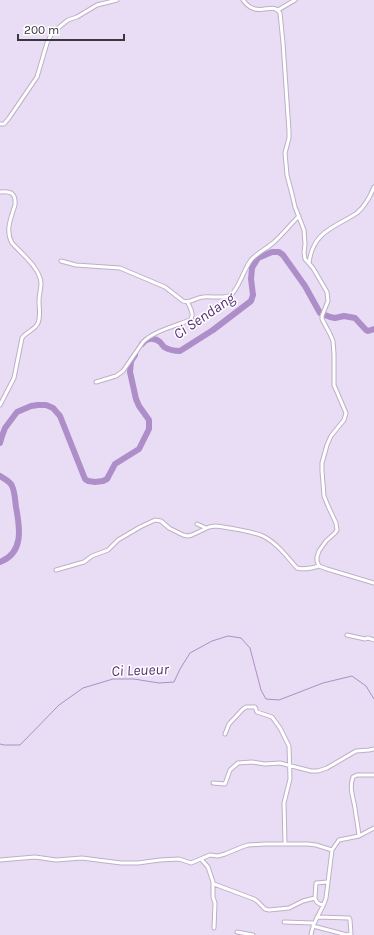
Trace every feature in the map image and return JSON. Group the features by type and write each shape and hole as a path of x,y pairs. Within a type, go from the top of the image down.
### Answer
{"street":[{"path":"0,124 4,124 9,118 37,77 52,33 70,19 77,17 97,5 117,0"},
{"path":"243,0 251,8 256,9 272,6 276,7 280,13 290,130 284,154 285,165 295,207 304,230 304,257 322,282 327,292 328,302 322,316 323,322 333,341 334,385 346,413 344,420 327,445 322,463 324,496 336,523 337,530 318,551 317,557 319,566"},
{"path":"278,10 295,0"},
{"path":"309,263 311,250 323,233 357,213 370,197 374,187"},
{"path":"0,192 9,192 14,195 15,200 8,231 10,239 36,268 41,283 39,297 40,314 38,323 22,338 14,378 0,405"},
{"path":"61,261 76,265 123,269 162,285 183,301 188,303 203,297 224,297 231,294 252,258 272,245 299,216"},
{"path":"96,382 119,374 123,371 147,338 153,334 192,319 192,314 188,303"},
{"path":"56,570 82,563 92,556 108,550 118,540 141,526 155,520 161,521 170,528 188,536 206,528 220,526 263,536 276,545 297,568 309,569 319,566 342,574 374,582"},
{"path":"197,524 206,528"},
{"path":"347,635 374,640"},
{"path":"225,734 229,724 242,709 246,707 255,707 257,712 272,718 280,728 289,746 290,764 290,779 284,803 285,844"},
{"path":"213,783 225,784 230,770 238,763 280,763 290,764 311,771 321,770 354,752 374,748"},
{"path":"359,836 355,807 352,798 351,783 353,777 357,775 374,774"},
{"path":"311,935 313,924 324,905 326,898 332,850 339,840 359,836 374,828"},
{"path":"0,860 35,857 56,860 82,858 121,863 179,860 191,863 210,856 222,855 248,845 316,845 332,850"},
{"path":"201,859 210,872 214,884 214,928"},
{"path":"324,905 317,903 315,898 316,883 328,882"},
{"path":"214,884 257,900 265,909 268,910 288,908 303,901 315,898"},
{"path":"284,922 313,924 347,935 351,934 349,918 317,918"},
{"path":"236,932 253,935"}],"waterway":[{"name":"Ci Sendang","path":"142,344 148,339 153,339 158,340 166,348 180,351 213,330 251,301 253,295 251,279 252,268 258,258 272,252 279,252 283,255 305,286 320,313 335,318 344,316 355,318 366,330 368,331 374,329"},
{"name":"Ci Sendang","path":"0,443 5,428 17,412 31,406 46,405 53,408 60,416 85,479 95,482 107,479 115,464 139,449 149,429 149,420 136,399 130,372 131,361 135,355"},
{"name":"Ci Sendang","path":"0,476 7,480 13,488 19,523 17,546 8,558 0,562"},
{"name":"Ci Leueur","path":"0,744 20,745 59,705 83,688 113,679 134,679 159,683 174,682 190,653 212,641 228,636 241,638 250,648 261,690 266,699 279,700 323,683 352,676 366,686 374,699"}]}
